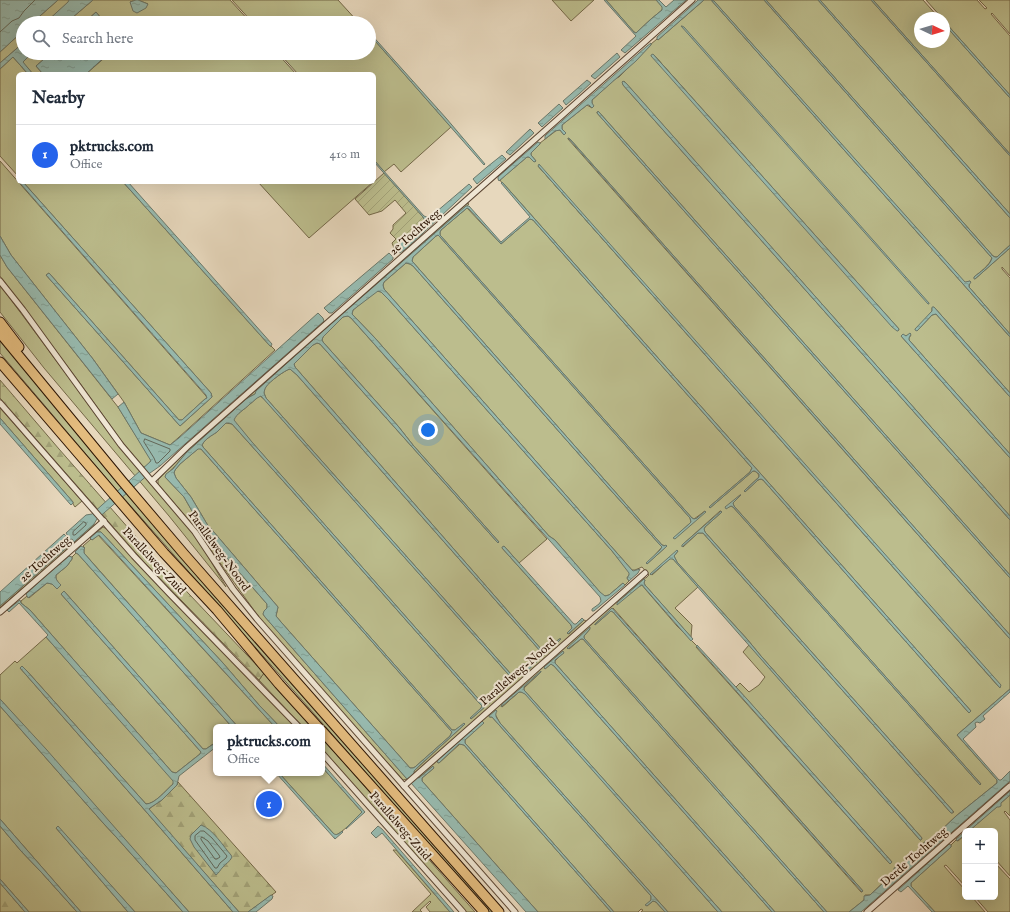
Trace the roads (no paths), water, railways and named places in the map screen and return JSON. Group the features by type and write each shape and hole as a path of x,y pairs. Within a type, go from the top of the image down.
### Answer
{"highway":[{"path":"0,322 26,356 30,370"},
{"path":"0,333 134,496 499,912"},
{"path":"2,365 164,553 217,610 279,684 315,724"},
{"path":"325,734 484,912"}],"street":[{"name":"2e Tochtweg","path":"150,479 692,0"},
{"name":"Parallelweg-Noord","path":"0,281 121,444 195,532 233,589 257,619 405,784 515,912"},
{"name":"Parallelweg-Zuid","path":"0,403 134,556 296,724"},
{"name":"2e Tochtweg","path":"0,612 103,519"},
{"name":"Parallelweg-Noord","path":"405,784 645,573"},
{"name":"Parallelweg-Zuid","path":"325,756 463,912"},
{"name":"Derde Tochtweg","path":"866,912 1010,786"}],"water":[{"path":"0,0 58,0 40,16 16,16 16,37 0,52"},
{"path":"69,0 93,0 74,16 53,16"},
{"path":"136,0 148,4 146,8 137,13 133,11 130,2"},
{"path":"604,0 606,0 636,33 662,10 662,7 656,0 659,0 666,7 674,0 686,0 625,53 621,50 636,36"},
{"path":"698,0 704,0 658,40 657,39 657,37"},
{"path":"711,0 714,1 965,282 971,282 969,287 1010,334 1010,337"},
{"path":"764,0 766,0 993,256 997,257 1010,245 1010,248 975,279 974,277 987,266 992,258"},
{"path":"818,0 820,0 1010,214 1010,218"},
{"path":"871,0 873,0 914,46 914,48 916,48 1010,154 1010,156"},
{"path":"96,12 99,16 92,16"},
{"path":"681,26 684,27 929,304 928,304"},
{"path":"950,28 1010,95 1010,98 950,31"},
{"path":"376,40 446,118 485,164 484,165 376,42"},
{"path":"651,43 651,45 636,61 592,100 594,106 592,108 587,105 562,125 562,129 566,133 564,135 560,130 555,131 545,139 546,135"},
{"path":"16,49 16,60 25,60 23,62 31,72 26,72 13,57 0,69 0,63"},
{"path":"617,53 620,57 595,79 591,76"},
{"path":"653,54 899,329 898,331 892,327 651,56"},
{"path":"43,60 101,60 88,72 41,72 36,66"},
{"path":"587,80 591,83 566,105 563,101"},
{"path":"623,81 1010,516 1010,520 623,85"},
{"path":"559,104 563,108 542,127 538,123"},
{"path":"598,111 1010,575 1010,578 597,113"},
{"path":"530,129 534,133 510,155 506,152 507,151"},
{"path":"568,138 1010,635 1010,639"},
{"path":"538,142 540,144 531,153 536,161 534,162 527,157 499,181 498,177"},
{"path":"502,155 506,159 477,184 473,179"},
{"path":"376,162 424,216 429,218 469,184 472,187 400,253 394,248 425,221 376,164"},
{"path":"539,164 1001,685 1000,688 538,166"},
{"path":"502,182 971,711 969,713 763,480 758,480 745,492 744,491 759,477 759,474 753,471 710,508 709,507 750,472 752,468 533,220 530,219 501,244 467,208 441,230 440,235 692,518 697,518 705,511 706,512 675,539 673,538 691,522 690,518 438,235 413,257 412,261 662,545 667,546 647,564 646,563 662,547 413,266 406,263 384,282 384,289 632,570 640,569 638,573 629,581 627,578 629,573 612,551 381,292 378,291 353,310 352,314 600,592 605,596 609,595 623,583 625,585 594,611 592,611 592,609 601,601 600,597 351,318 348,316 343,317 323,337 323,342 499,542 498,543 320,344 317,343 313,345 294,364 295,367 541,649 546,651 559,639 561,639 523,675 521,673 540,657 541,652 297,375 290,369 277,376 266,388 264,393 266,398 516,679 514,681 261,396 239,413 234,420 482,703 484,704 488,702 509,683 510,685 471,719 470,718 482,706 232,424 226,423 217,432 206,439 202,445 452,730 455,730 464,723 465,724 414,771 414,775 419,778 433,766 434,768 422,778 422,781 538,912 526,912 411,783 412,781 409,778 407,779 265,617 263,614 267,608 267,604 219,549 196,518 184,497 165,477 166,474 173,469 186,453 246,399 255,394 256,391 316,337 466,206 469,206 501,242 530,217 501,183","holes":["198,449 201,449 452,732 450,736 415,767 410,768 276,616 278,607 207,524 191,497 176,478 174,473 180,464"]},
{"path":"21,184 25,184 211,393 212,397 180,426 46,275 49,273 179,420 182,420 207,398 206,395"},
{"path":"125,184 130,184 272,344 270,346"},
{"path":"0,236 11,255 93,359 118,394 112,399 7,267 0,255"},
{"path":"389,253 393,259 332,313 329,313 324,308"},
{"path":"932,307 934,307 1010,393 1010,397 936,314 932,315 917,331 915,330 932,311"},
{"path":"318,313 324,321 160,466 97,519 94,524 74,542 72,539 70,540 72,543 0,606 0,592 64,534 67,537 68,536 66,533 86,515 92,514 151,461 118,407 124,402 141,433 170,445"},
{"path":"910,333 909,340 1010,454 1010,458 901,336 903,334 906,336"},
{"path":"0,418 73,502 71,505 0,424"},
{"path":"740,495 733,503 734,506 981,784 980,785 733,507 731,506 726,509 725,507"},
{"path":"721,511 722,512 705,527 705,532 953,811 953,813 951,813 703,533 698,533 682,547 682,545"},
{"path":"97,532 101,532 223,663 277,724 272,724 99,535 92,540 90,538"},
{"path":"81,546 85,548 84,553 235,724 229,724 75,552"},
{"path":"504,546 574,624 582,618 584,620 568,634 567,633 572,628 571,625 502,548"},
{"path":"677,550 678,551 674,556 677,562 747,639 922,838 921,840 673,559 670,559 651,575 650,574"},
{"path":"69,556 72,557 72,559 67,566 56,575 56,579 61,585 57,589 52,584 47,583 28,598 26,594"},
{"path":"644,579 645,585 693,639 691,641 642,585 617,605 617,603"},
{"path":"64,591 203,749 206,749 213,744 213,749 179,776 177,785 162,800 149,809 239,912 233,912 20,668 22,666 27,671 146,804 153,802 173,784 173,781 46,637 48,635 19,603 9,612 7,610 20,600 21,603 30,610 172,772 176,773 200,754 201,752 61,594"},
{"path":"612,608 863,891 862,892 613,612 611,611 595,625"},
{"path":"590,627 584,638 827,912 824,912 583,639 568,649 567,648"},
{"path":"697,645 892,862 890,864 696,646"},
{"path":"563,651 564,653 555,660 555,663 775,912 772,912 554,666 551,664 545,669 544,667"},
{"path":"541,671 524,687 524,690 722,912 718,912 525,694 519,692 501,707 502,704"},
{"path":"1010,689 1010,692 983,716 985,719 980,723 975,723 976,727 963,739 999,780 1001,780 1010,771 1010,781 861,912 849,912 864,900 864,896 870,895 894,873 894,868 900,867 919,850 926,840 929,842 956,816 997,783 997,780 957,735"},
{"path":"0,699 46,749 189,912 183,912 104,824 0,706"},
{"path":"496,710 496,716 500,723 668,912 665,912 656,902 653,901 647,906 645,905 651,900 651,896 492,717 489,717"},
{"path":"482,721 484,723 465,740 465,743 614,912 611,912 464,745 459,744 439,763 437,762"},
{"path":"325,766 365,812 346,829 362,812 325,770"},
{"path":"279,776 282,776 334,834 343,832 335,839"},
{"path":"1010,791 1010,795 1001,803 1001,806 997,807 972,828 968,828"},
{"path":"0,819 81,912 77,912 21,851 0,826"},
{"path":"201,825 214,834 232,857 216,875 194,847 190,839 191,835"},
{"path":"58,826 135,912 128,912 56,828"},
{"path":"378,826 454,912 450,912 382,833 376,838 371,833"},
{"path":"962,834 962,837 957,841 956,839"},
{"path":"949,844 951,847 911,883 911,886 935,912 932,912 908,886 901,892 898,890"},
{"path":"0,879 29,912 25,912 0,883"},
{"path":"271,895 273,896 272,899 256,912 248,912"}],"place":[{"name":"pktrucks.com","path":"269,804"}]}
